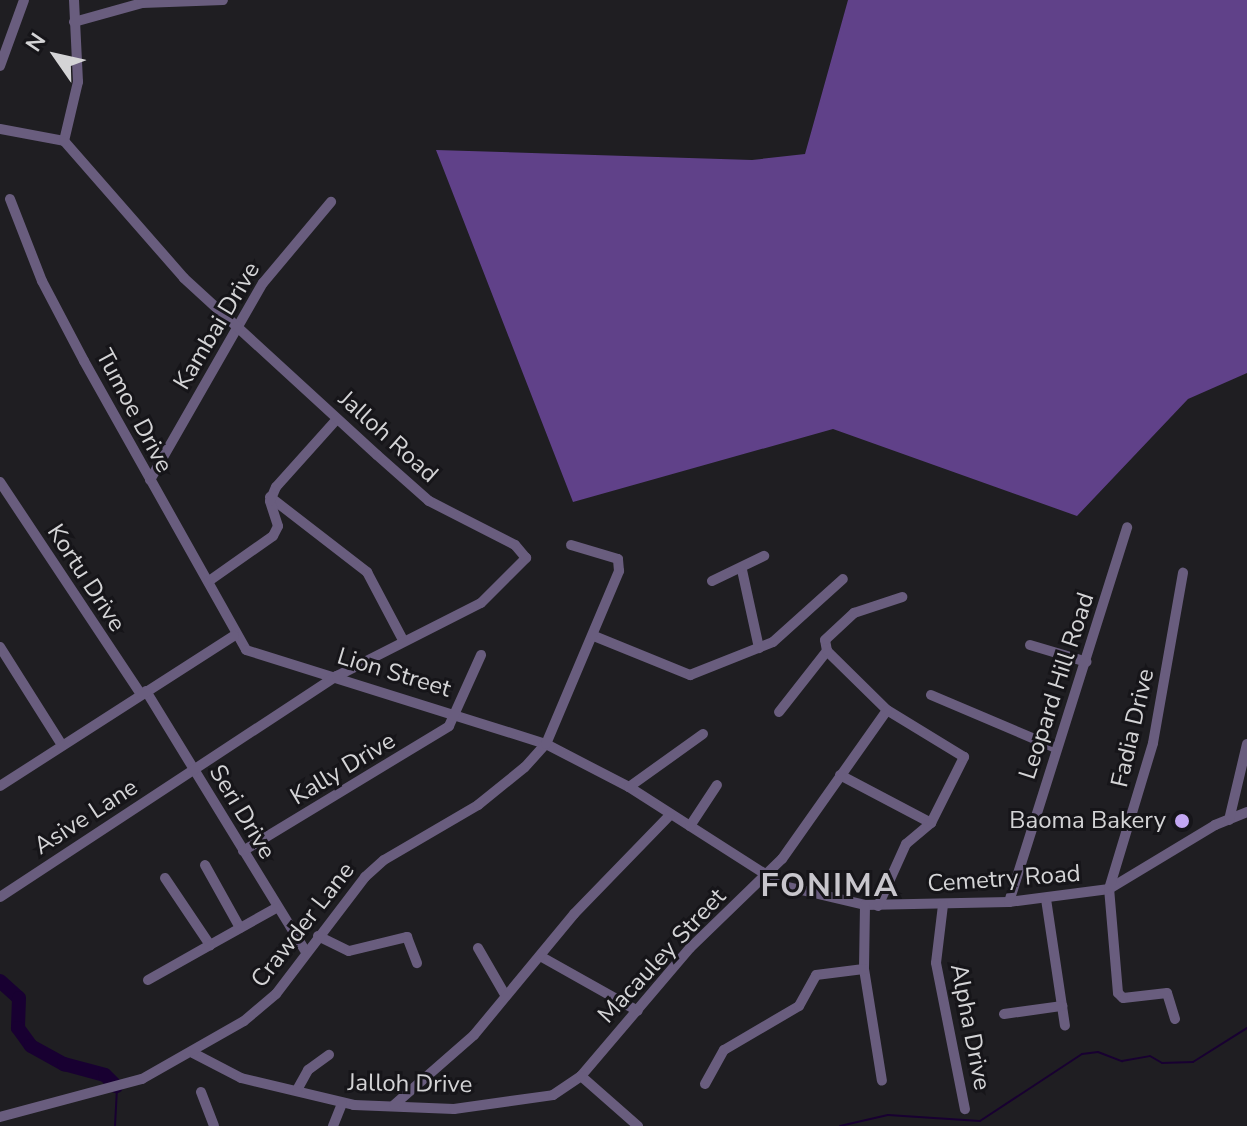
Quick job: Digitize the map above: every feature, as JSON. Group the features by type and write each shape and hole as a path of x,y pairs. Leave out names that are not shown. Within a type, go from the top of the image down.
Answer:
{"street":[{"path":"0,66 24,0"},
{"path":"0,129 64,141 78,82 74,0"},
{"path":"74,22 142,3 223,0"},
{"name":"Jalloh Road","path":"64,141 150,243 337,419 429,501 515,545 526,558 481,603 337,676 195,771"},
{"name":"Tumoe Drive","path":"10,199 42,281 150,480 209,581 234,636"},
{"name":"Kambai Drive","path":"150,480 263,283 331,202"},
{"path":"270,497 337,419"},
{"name":"Kortu Drive","path":"0,482 144,692"},
{"path":"209,581 273,536 278,526 270,497"},
{"path":"270,497 367,572 403,640"},
{"name":"Leopard Hill Road","path":"1009,902 1127,527"},
{"path":"546,744 594,636 621,564 571,545"},
{"path":"712,581 742,570 764,556"},
{"path":"742,570 759,648"},
{"name":"Fadia Drive","path":"1109,889 1153,743 1183,573"},
{"path":"594,636 690,675 773,642 843,579"},
{"path":"878,906 906,844 931,823 964,757 887,710 827,651 825,640 854,613 902,597"},
{"path":"0,786 234,636"},
{"name":"Lion Street","path":"234,636 254,654 337,676 546,744"},
{"path":"1030,645 1087,662"},
{"path":"0,647 62,745"},
{"path":"779,712 827,651"},
{"path":"457,713 481,655"},
{"name":"Seri Drive","path":"144,692 306,952"},
{"path":"931,695 1056,748"},
{"name":"Macauley Street","path":"581,1076 713,924 767,875 887,710"},
{"name":"Kally Drive","path":"243,851 434,738 457,713"},
{"path":"629,787 703,734"},
{"name":"Cemetry Road","path":"546,744 629,787 767,875 810,896 865,905 1009,902 1109,889 1247,812"},
{"name":"Crawder Lane","path":"0,1117 119,1087 193,1053 263,1008 348,893 384,860 478,805 546,744"},
{"path":"1229,820 1247,744"},
{"name":"Asive Lane","path":"0,897 195,771"},
{"path":"840,775 931,823"},
{"path":"690,826 717,785"},
{"path":"394,1105 474,1035 504,993 670,815"},
{"path":"205,865 240,928"},
{"path":"165,878 210,945"},
{"path":"1109,889 1118,993 1123,998 1167,993 1175,1019"},
{"path":"1046,899 1065,1026"},
{"path":"865,905 864,969 882,1081"},
{"name":"Alpha Drive","path":"943,905 936,963 965,1109"},
{"path":"148,980 276,908"},
{"path":"318,936 349,951 407,937 417,963"},
{"path":"478,948 504,993"},
{"path":"540,956 638,1011"},
{"path":"705,1084 724,1050 799,1006 816,975 864,969"},
{"path":"1004,1014 1062,1006"},
{"name":"Jalloh Drive","path":"193,1053 241,1078 342,1104 454,1109 532,1100 553,1095 581,1076"},
{"path":"297,1090 308,1070 329,1055"},
{"path":"581,1076 638,1126"},
{"path":"201,1092 214,1126"},
{"path":"333,1126 342,1104"},
{"path":"619,1126 628,1115"}],"shaded area":[{"path":"848,0 1247,0 1247,373 1188,399 1077,516 833,429 573,502 436,150 752,160 805,154"}],"waterway":[{"path":"0,981 19,998 18,1028 31,1046 64,1064 105,1075 116,1086"},
{"path":"840,1126 888,1115 980,1121 1082,1054 1098,1052 1122,1061 1150,1056 1162,1063 1193,1062 1247,1028"},
{"path":"115,1126 117,1092"}],"place":[{"name":"Baoma Bakery","path":"1182,821"}],"district":[{"name":"FONIMA","path":"830,886"}]}
